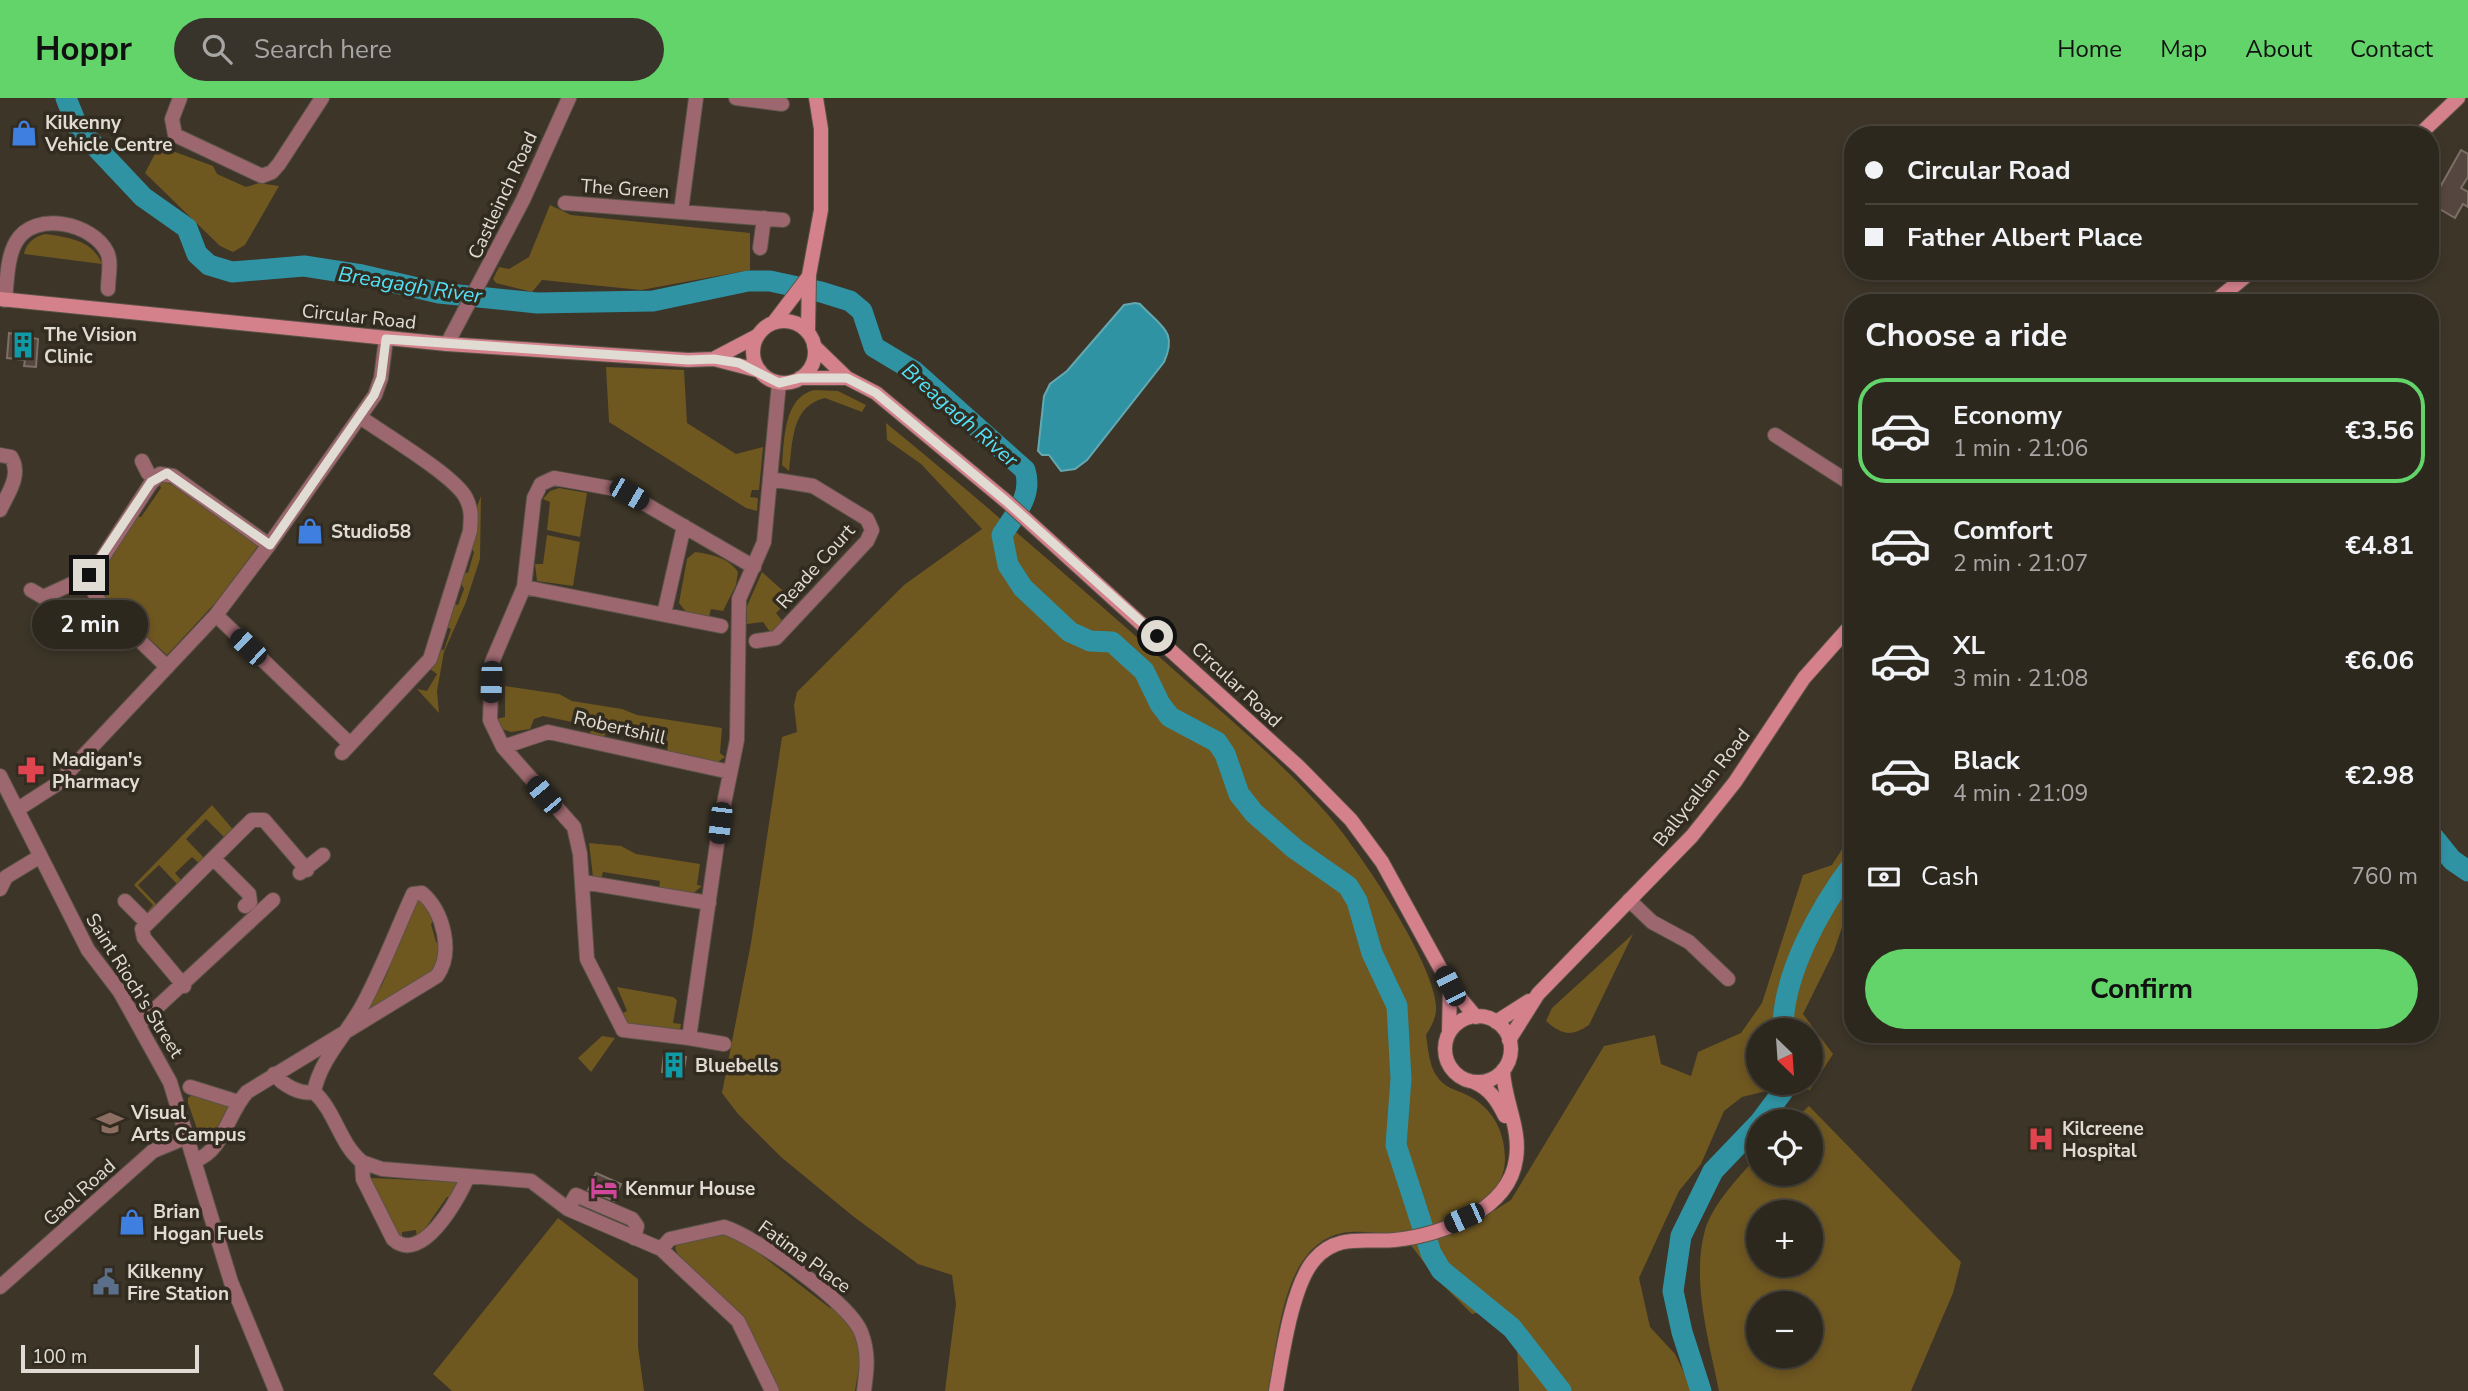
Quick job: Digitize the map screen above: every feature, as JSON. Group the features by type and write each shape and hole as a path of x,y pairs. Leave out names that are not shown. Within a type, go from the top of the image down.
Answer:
{"main road":[{"path":"808,279 787,308 757,336 753,358 760,371 779,383 800,378 811,368 808,279 821,211 821,129 816,98"},
{"path":"2428,126 2458,98"},
{"path":"2224,294 2241,280"},
{"name":"Circular Road","path":"2,300 386,339 688,360 714,359 760,371"},
{"path":"774,322 796,323 811,339"},
{"name":"Circular Road","path":"714,359 757,336"},
{"name":"Circular Road","path":"811,339 847,378 876,393 1028,520 1279,749 1351,820 1405,899 1450,986 1476,1017"},
{"name":"Circular Road","path":"800,378 847,378"},
{"name":"Ballycallan Road","path":"1509,1040 1538,995 1704,821 1735,782 1804,678 1844,634"},
{"name":"Circular Road","path":"1450,986 1449,1033 1445,1054 1448,1064 1463,1079 1485,1086 1517,1134"},
{"name":"Ballycallan Road","path":"1496,1022 1538,995"},
{"path":"1449,1033 1456,1024 1476,1017 1496,1022 1509,1040 1508,1061 1503,1070 1485,1082 1474,1082"},
{"path":"1276,1391 1298,1291 1313,1261 1321,1252 1346,1240 1409,1237 1446,1226 1482,1210 1498,1197 1516,1163 1517,1134 1504,1092 1503,1070"}],"street":[{"path":"180,98 172,119 175,135 262,176 272,172 279,164 323,98"},
{"name":"Castleinch Road","path":"447,344 483,280 569,98"},
{"name":"The Green","path":"681,211 696,98"},
{"path":"736,98 782,104"},
{"name":"The Green","path":"565,203 783,220"},
{"path":"760,248 764,218"},
{"path":"2,300 16,241 31,227 50,221 91,235 105,248 109,262 108,289"},
{"path":"18,809 57,784 216,615 270,545 360,417 381,378 386,339"},
{"path":"689,1038 737,740 738,599 764,542 779,383"},
{"path":"216,615 346,749 430,659 470,531 472,512 465,495 451,481 360,417"},
{"path":"1775,435 1844,479"},
{"path":"0,455 19,462 0,510"},
{"path":"142,461 148,473 155,478"},
{"path":"31,590 43,597 70,584 88,580 155,478 167,473 270,545"},
{"path":"724,1044 619,1027 587,959 583,882 579,844 574,827 503,747 490,720 492,662 524,587 534,498 541,484 554,478 621,490 754,567"},
{"name":"Reade Court","path":"756,641 776,638 867,541 872,530 867,519 813,486 770,479"},
{"path":"664,614 684,526"},
{"path":"88,580 98,600 167,667"},
{"path":"524,587 721,626"},
{"name":"Robertshill","path":"503,747 548,732 730,772"},
{"name":"Saint Rioch's Street","path":"0,776 88,950 139,1024 169,1079 189,1136 231,1282 276,1391"},
{"path":"184,986 144,939 142,929 253,820 264,820 303,872 323,855"},
{"path":"0,889 13,872 39,857"},
{"path":"214,859 249,894 251,898 245,906"},
{"path":"583,882 709,903"},
{"path":"196,1160 214,1150 238,1102 274,1074 340,1038 437,976 443,968 446,946 438,917 422,893 413,894 363,1005 340,1038 317,1078 314,1092"},
{"path":"139,1024 184,986 273,900"},
{"path":"1629,900 1652,922 1689,942 1728,979"},
{"path":"125,901 147,923"},
{"path":"274,1074 281,1083 306,1094 314,1092"},
{"path":"190,1087 238,1102"},
{"path":"314,1092 325,1102 350,1152 362,1163 382,1169 531,1181 568,1209 661,1249 738,1321 772,1391"},
{"name":"Gaol Road","path":"0,1287 153,1151 189,1136"},
{"path":"362,1163 363,1179 393,1239 400,1245 412,1247 425,1242 463,1188 468,1176"},
{"path":"568,1209 576,1195 612,1210 636,1223 634,1238"},
{"name":"Fatima Place","path":"661,1249 670,1239 724,1227 767,1251 852,1314 869,1356 864,1391"}],"shaded area":[{"path":"159,146 213,166 217,174 246,187 259,183 279,186 245,245 233,252 220,246 145,173"},
{"path":"550,205 571,215 750,233 750,270 641,290 542,280 532,292 496,283 493,279 499,267 509,269 529,257"},
{"path":"45,234 70,238 86,245 102,264 24,254 31,241"},
{"path":"606,367 684,370 687,423 736,454 763,447 759,490 752,490 750,497 758,498 757,511 746,508 609,422"},
{"path":"814,390 838,391 866,405 862,412 825,398 814,402 800,417 796,426 789,471 782,465 791,410 804,394"},
{"path":"886,423 1022,537 1246,733 1330,817 1393,908 1432,985 1436,1005 1435,1017 1426,1035 1434,1071 1446,1085 1483,1106 1500,1130 1505,1159 1502,1175 1495,1189 1470,1211 1438,1226 1407,1233 1343,1233 1320,1243 1308,1254 1291,1283 1286,1300 1268,1391 945,1391 956,1304 952,1275 918,1264 854,1217 781,1157 738,1114 722,1093 751,943 782,737 797,732 794,705 797,692 904,585 982,529 921,464 887,440"},
{"path":"159,483 173,485 258,546 217,601 167,655 102,595 97,573 134,517 141,517 161,488"},
{"path":"559,488 587,493 580,537 547,530 550,502 543,499 550,491"},
{"path":"481,496 480,559 466,602 444,652 437,691 439,713 417,689 427,691 437,674 430,669 441,649 444,650 451,629 447,627 464,589 461,583 464,572 468,573 474,552 471,548 476,509"},
{"path":"547,535 580,542 573,586 537,581 535,564 543,564"},
{"path":"695,552 725,560 738,572 736,585 723,611 711,609 709,617 687,613 679,603 687,559"},
{"path":"762,572 791,598 776,613 784,623 775,632 770,632 763,622 747,624 747,606"},
{"path":"505,686 559,694 572,701 622,709 637,715 722,728 720,753 725,757 715,764 667,754 668,744 606,730 604,738 590,735 591,726 543,716 534,719 530,729 511,732 502,729 496,719 505,717"},
{"path":"212,805 236,833 228,841 206,819 186,839 205,859 200,864 192,857 175,873 182,881 178,885 159,865 138,885 158,906 147,912 153,905 134,885"},
{"path":"589,843 621,846 636,854 700,864 697,885 702,886 691,895 659,890 660,881 603,872 601,879 593,877"},
{"path":"1844,846 1844,922 1834,951 1803,1014 1806,1018 1752,1018 1762,1003 1803,875 1832,865"},
{"path":"418,899 424,902 435,918 431,924 436,942 442,946 434,971 365,1016 376,989 381,987 389,969 388,961"},
{"path":"1633,934 1589,1025 1567,1033 1546,1021 1552,1008"},
{"path":"617,987 673,997 677,1000 673,1023 681,1024 680,1030 674,1029 673,1032 625,1023 619,1015 627,1011"},
{"path":"1746,1026 1746,1096 1724,1111 1701,1164 1679,1191 1639,1278 1650,1327 1675,1354 1693,1391 1519,1391 1516,1324 1488,1310 1472,1314 1434,1276 1410,1244 1471,1225 1511,1200 1604,1046 1655,1035 1661,1064 1691,1076 1698,1052 1741,1033"},
{"path":"602,1036 615,1038 591,1072 578,1058"},
{"path":"1824,1042 1833,1054 1824,1068"},
{"path":"194,1093 226,1103 229,1107 207,1144 201,1140 188,1103 188,1098"},
{"path":"1823,1120 1961,1262 1953,1293 1911,1391 1719,1391 1703,1310 1701,1249 1709,1220 1746,1169 1746,1186 1823,1186"},
{"path":"372,1178 456,1182 459,1188 453,1197 447,1197 417,1240 416,1230 402,1232 402,1241 393,1234 395,1227 377,1190 369,1184"},
{"path":"558,1218 638,1279 638,1347 644,1391 452,1391 433,1374"},
{"path":"720,1232 739,1238 830,1308 836,1306 851,1324 863,1365 859,1368 855,1391 780,1391 744,1317 679,1257 675,1248 679,1239"}],"water":[{"path":"1140,304 1161,324 1168,336 1168,352 1164,362 1087,460 1075,469 1061,471 1049,455 1042,455 1038,451 1044,396 1050,384 1067,371 1124,305"}],"building":[{"path":"2461,150 2468,154 2468,177 2461,188 2468,192 2468,207 2463,204 2455,218 2439,209 2439,189"},
{"name":"The Vision Clinic","path":"9,333 38,339 36,367 24,366 25,360 7,358"},
{"name":"Bluebells","path":"664,1054 686,1057 683,1075 662,1072"},
{"name":"Kenmur House","path":"596,1173 621,1184 614,1201 588,1190"}],"waterway":[{"name":"Breagagh River","path":"66,98 78,128 143,197 187,228 197,254 209,265 232,272 304,266 362,275 439,293 537,303 653,301 748,281 770,281 850,301 862,311 874,347 914,371 1025,470 1025,496 1002,535 1008,565 1023,588 1070,632 1090,641 1112,642 1144,671 1160,704 1170,717 1217,742 1225,754 1239,794 1254,813 1295,849 1348,886 1357,901 1372,953 1397,1006 1401,1079 1396,1145 1431,1253 1441,1270 1512,1328 1561,1391"},
{"name":"Breagagh River","path":"2439,844 2452,860 2468,871"},
{"name":"Breagagh River","path":"1784,1018 1789,987 1805,943 1844,877"},
{"name":"Breagagh River","path":"1770,1109 1779,1096"},
{"name":"Breagagh River","path":"1701,1391 1682,1332 1673,1291 1681,1236 1713,1171 1746,1137"}],"place":[{"name":"Kilkenny Vehicle Centre","path":"24,133"},
{"name":"The Vision Clinic","path":"23,345"},
{"name":"Studio58","path":"310,531"},
{"name":"Madigan's Pharmacy","path":"31,770"},
{"name":"Bluebells","path":"674,1065"},
{"name":"Visual Arts Campus","path":"110,1123"},
{"name":"Kilcreene Hospital","path":"2041,1139"},
{"name":"Kenmur House","path":"604,1188"},
{"name":"Brian Hogan Fuels","path":"132,1222"},
{"name":"Kilkenny Fire Station","path":"106,1282"}],"route":[{"path":"89,575 151,482 160,474 173,476 270,545 374,395 381,378 386,339 688,360 714,359 739,363 760,371 765,377 779,383 793,382 800,378 847,378 876,393 964,465 1157,636"}]}
